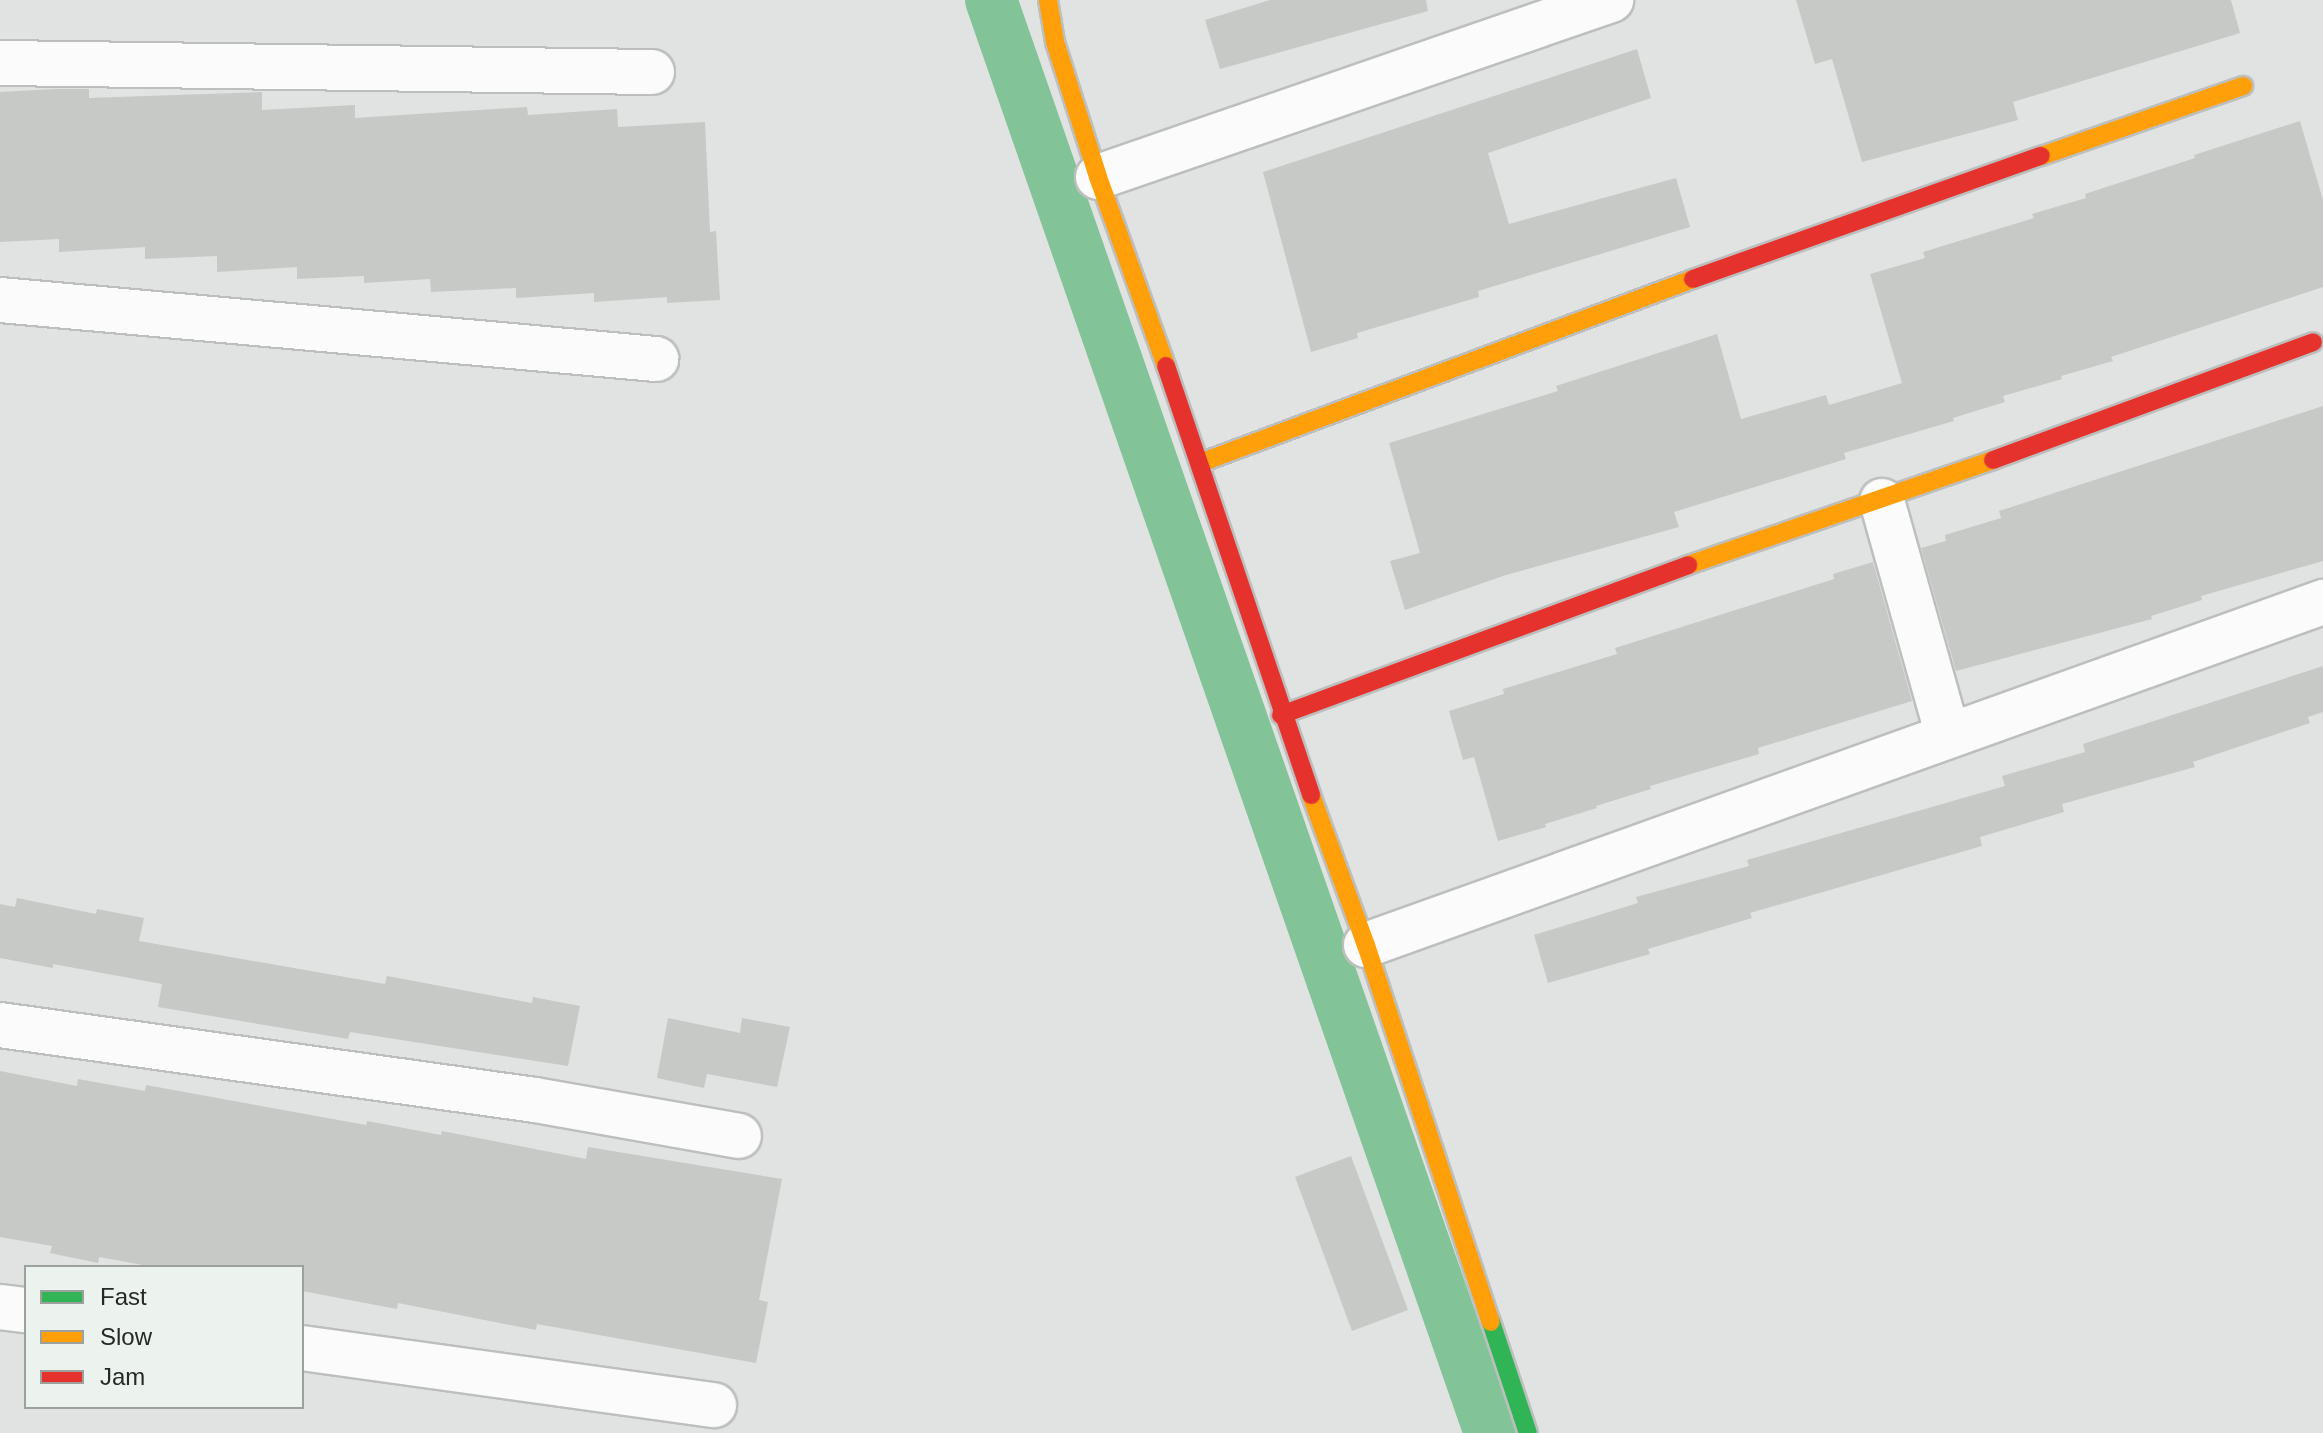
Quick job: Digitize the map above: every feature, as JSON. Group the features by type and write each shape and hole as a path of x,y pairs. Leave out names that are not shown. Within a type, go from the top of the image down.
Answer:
{"street":[{"path":"1048,0 1055,42 1098,177 1200,463 1281,715 1366,945 1528,1433"},
{"path":"1098,177 1611,0"},
{"path":"0,63 652,72"},
{"path":"1200,463 1780,247 2243,86"},
{"path":"0,300 656,359"},
{"path":"1281,715 1758,539 1882,501 2313,342"},
{"path":"1882,501 1948,736"},
{"path":"1366,945 2323,602"},
{"path":"0,1025 535,1100 739,1136"},
{"path":"0,1307 24,1310"},
{"path":"304,1348 714,1405"}],"building":[{"path":"1270,0 1426,0 1428,11 1220,69 1205,20"},
{"path":"1796,0 2231,0 2240,33 2013,102 2018,120 1862,162 1832,59 1815,64"},
{"path":"1637,49 1651,98 1488,153 1509,224 1676,178 1690,227 1478,291 1479,297 1357,333 1358,338 1311,352 1263,172"},
{"path":"89,89 89,98 262,92 262,110 355,105 355,118 527,107 528,115 617,109 618,127 705,122 710,232 716,231 720,300 667,303 667,297 594,302 594,293 516,298 516,288 431,292 430,279 364,283 364,276 297,279 297,267 217,272 217,256 145,259 145,247 59,252 59,239 0,242 0,92"},
{"path":"2300,121 2323,200 2323,287 2111,357 2113,361 2061,376 2062,379 2003,396 2005,402 1953,418 1954,421 1844,453 1846,459 1674,512 1679,527 1506,575 1405,610 1390,561 1420,553 1389,443 1558,391 1556,386 1717,334 1741,419 1826,395 1829,405 1902,383 1870,274 1925,258 1923,252 2034,218 2032,214 2086,198 2085,194 2195,158 2194,155"},
{"path":"2323,406 2323,561 2201,596 2202,600 2151,616 2152,619 1956,671 1921,548 1946,541 1945,535 2001,518 1999,511"},
{"path":"1873,562 1912,701 1758,748 1759,754 1650,786 1651,789 1545,824 1546,827 1498,841 1474,757 1463,760 1449,711 1504,694 1503,689 1617,654 1615,648 1834,579 1833,574"},
{"path":"2323,666 2323,712 2308,717 2310,723 2193,762 2195,767 2062,804 2064,812 1980,837 1982,846 1750,913 1752,918 1648,949 1650,954 1548,983 1534,935 1638,903 1636,897 1749,866 1747,860 2005,786 2002,776 2085,752 2083,744"},
{"path":"17,898 96,914 97,909 144,918 139,941 385,984 387,976 532,1003 533,997 580,1006 568,1066 350,1032 348,1039 158,1007 162,984 53,964 53,968 0,958 0,904 15,907"},
{"path":"668,1018 740,1033 742,1018 790,1027 777,1087 707,1074 704,1088 657,1078"},
{"path":"0,1071 77,1086 78,1079 145,1091 146,1085 366,1125 367,1121 441,1135 442,1131 586,1159 588,1147 782,1179 759,1300 768,1302 756,1363 537,1324 536,1330 398,1303 397,1309 304,1291 304,1265 143,1265 99,1257 98,1263 50,1253 52,1246 0,1237"},
{"path":"1351,1156 1408,1310 1352,1331 1295,1177"}],"waterway":[{"path":"991,0 1490,1433"}],"traffic: fast":[{"path":"1491,1322 1528,1433"}],"traffic: slow":[{"path":"1048,0 1055,42 1098,177 1166,366"},
{"path":"2041,156 2243,86"},
{"path":"1200,463 1693,279"},
{"path":"1688,565 1993,460"},
{"path":"1311,795 1366,945 1491,1322"}],"traffic: jam":[{"path":"1693,279 2041,156"},
{"path":"1993,460 2313,342"},
{"path":"1166,366 1311,795"},
{"path":"1281,715 1688,565"}]}
